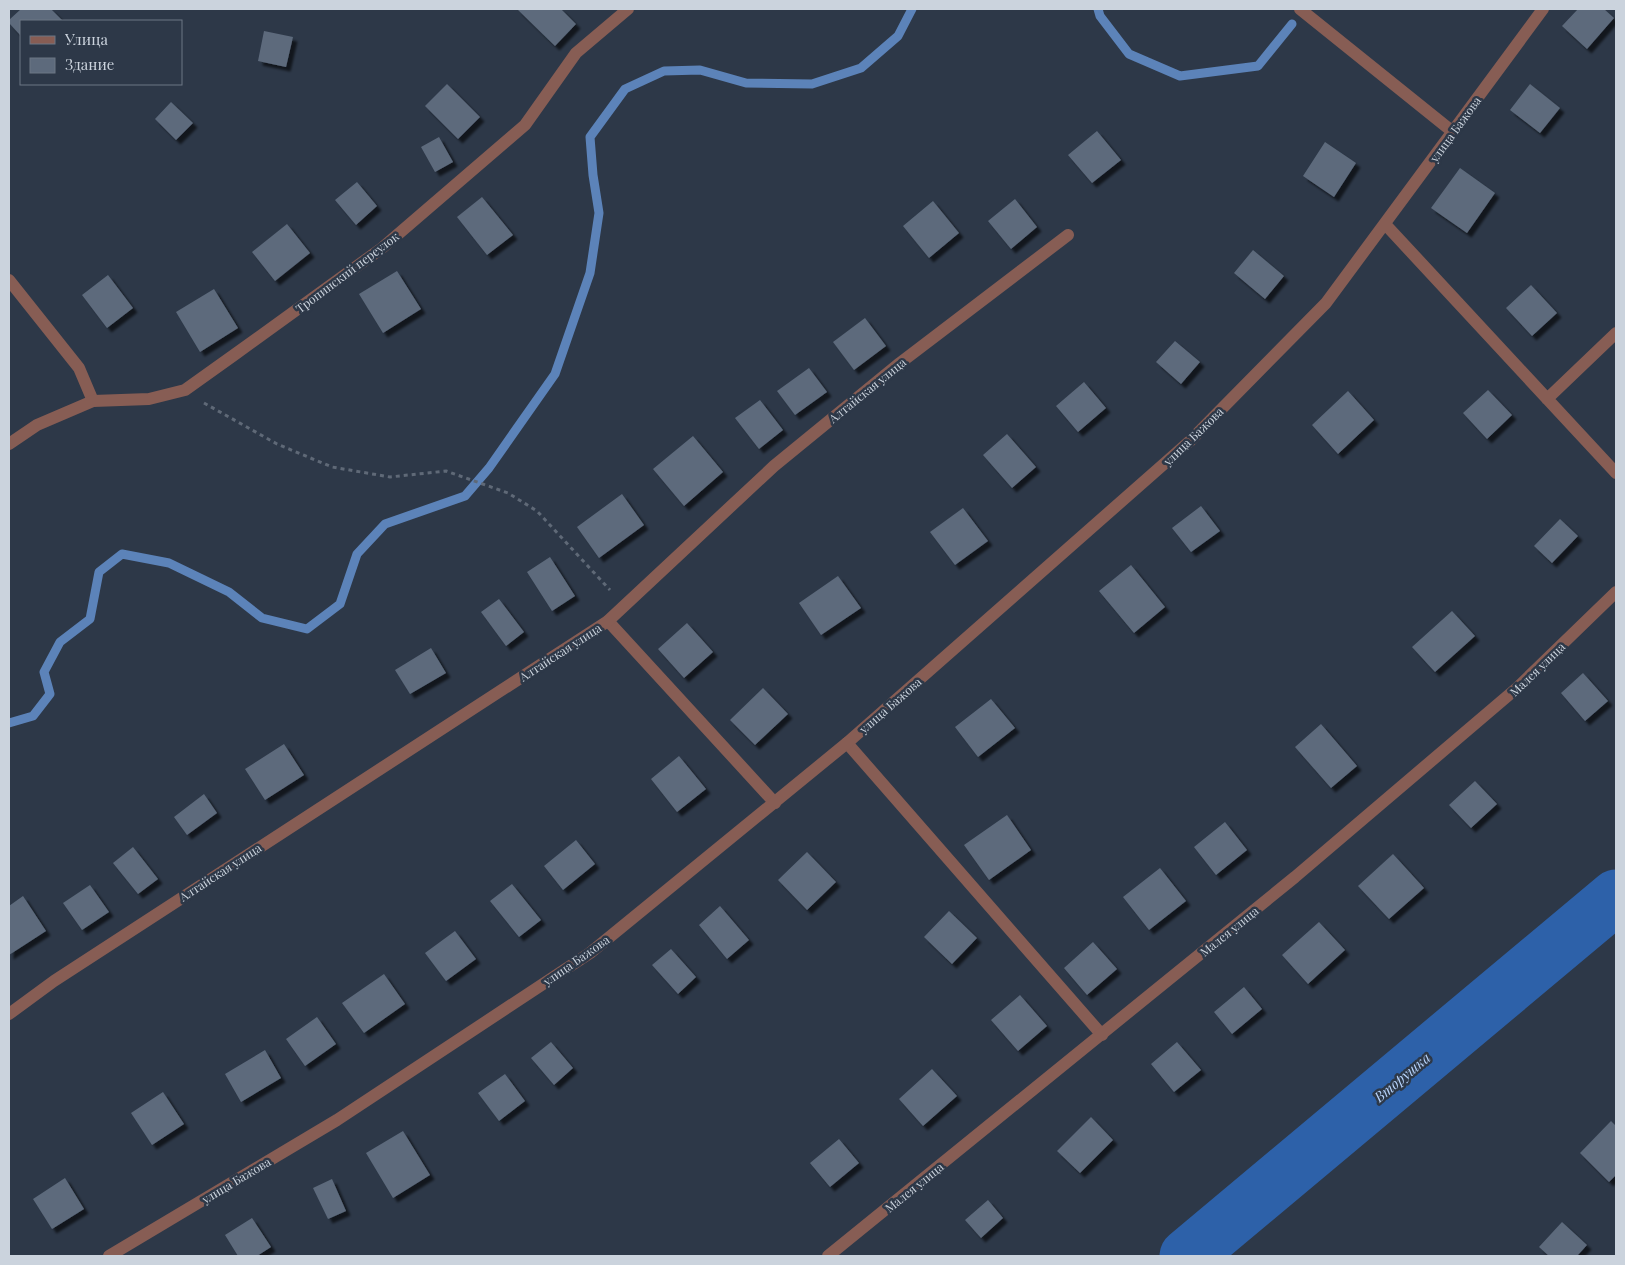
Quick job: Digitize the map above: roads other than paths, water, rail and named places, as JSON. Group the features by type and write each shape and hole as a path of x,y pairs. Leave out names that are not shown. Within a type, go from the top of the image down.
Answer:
{"street":[{"name":"Тропинский переулок","path":"9,444 37,425 93,401 149,399 185,390 390,241 525,125 576,53 628,9"},
{"path":"1300,9 1453,132"},
{"name":"улица Бажова","path":"109,1256 336,1120 590,953 847,744 1190,441 1326,303 1543,9"},
{"path":"1385,224 1616,473"},
{"name":"Алтайская улица","path":"9,1014 54,981 145,921 608,621 774,466 900,363 1068,234"},
{"path":"9,280 79,368 93,401"},
{"path":"1547,399 1616,333"},
{"name":"Малея улица","path":"828,1256 1295,877 1510,695 1616,592"},
{"path":"608,621 775,802"},
{"path":"847,744 1102,1035"}],"waterway":[{"path":"9,723 33,716 50,694 44,672 60,642 90,619 99,572 122,554 169,563 229,592 262,618 307,629 340,604 357,554 385,524 465,496 489,468 555,374 590,273 599,213 590,137 625,89 664,71 700,70 746,83 812,84 861,68 898,36 912,9"},
{"path":"1098,9 1100,16 1129,54 1180,76 1258,66 1292,24"},
{"name":"Вторушка","path":"1187,1256 1616,897"}]}
